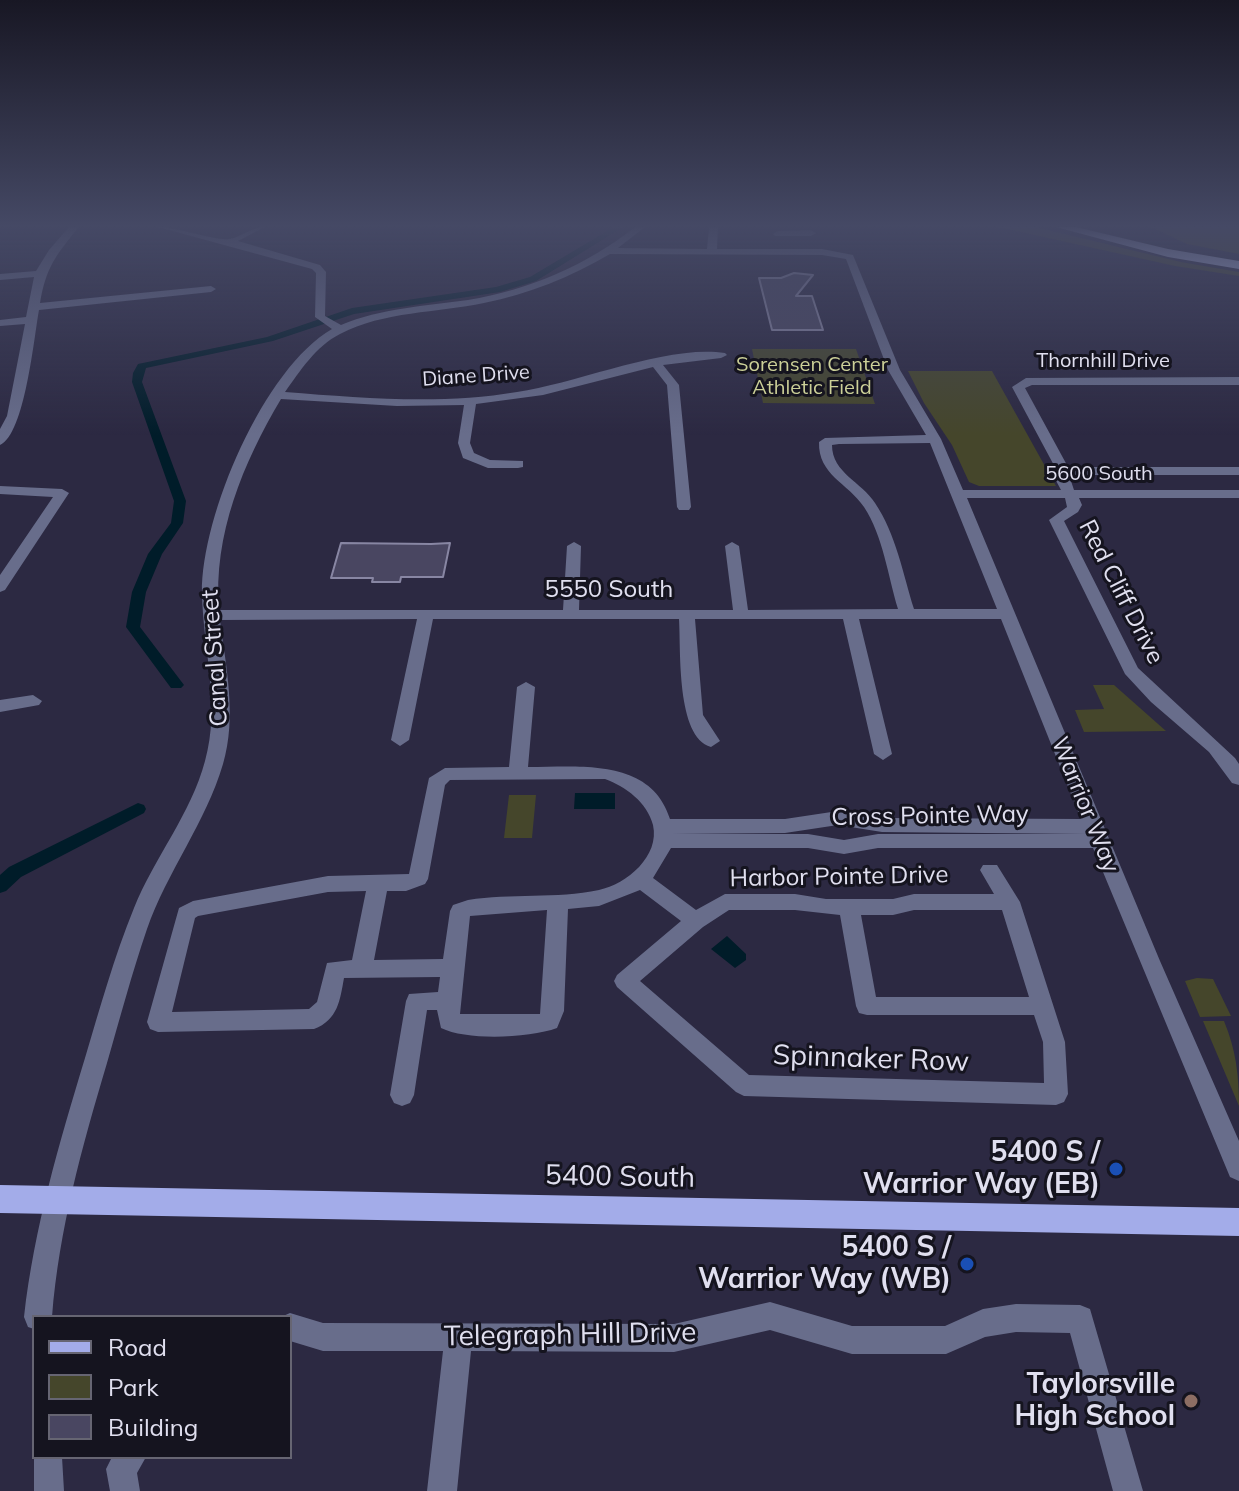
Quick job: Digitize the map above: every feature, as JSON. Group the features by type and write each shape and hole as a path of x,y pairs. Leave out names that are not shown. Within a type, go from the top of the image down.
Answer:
{"main road":[{"name":"5400 South","path":"0,1199 1239,1222"}],"street":[{"path":"0,441 13,416 35,297"},
{"path":"0,323 32,314 157,297"},
{"path":"325,297 329,323"},
{"name":"Canal Street","path":"38,1315 55,1198 143,909 213,768 222,714 210,574 215,541 245,456 277,395 329,323 491,297"},
{"name":"Warrior Way","path":"866,297 903,389 935,439 1239,1169"},
{"name":"Diane Drive","path":"277,395 367,401 471,400 538,392 654,361 721,355"},
{"path":"654,361 670,377 674,390 684,507"},
{"name":"Thornhill Drive","path":"1070,494 1061,477 1064,471 1018,389 1020,383 1239,381"},
{"path":"471,400 464,443 468,455 488,464 518,464"},
{"path":"907,614 875,512 833,469 826,458 824,445 825,442 839,440 935,439"},
{"path":"1064,471 1239,471"},
{"path":"0,490 62,493 0,587"},
{"name":"5600 South","path":"958,494 1239,494"},
{"name":"Red Cliff Drive","path":"1070,494 1074,508 1056,520 1131,670 1143,686 1221,752 1239,778"},
{"path":"571,614 574,546"},
{"path":"732,546 741,614"},
{"path":"687,614 694,715 711,741"},
{"path":"850,614 883,754"},
{"name":"5550 South","path":"212,615 1006,614"},
{"path":"400,740 426,615"},
{"path":"518,773 526,687"},
{"path":"0,706 33,701"},
{"path":"452,968 335,969 327,1007 314,1019 158,1022 184,921 193,909 328,884 406,883 418,879 436,783 441,776 587,773 618,776 650,800 664,833 655,864 640,879 613,894 558,902 464,907 459,915 447,1018 455,1024 536,1026 549,1021 553,1011 558,902"},
{"name":"Cross Pointe Way","path":"664,833 785,826 838,818 882,825 1097,833"},
{"name":"Cross Pointe Way","path":"664,833 808,841 844,847 878,841 1097,833"},
{"path":"849,907 867,1006 1043,1006 1010,902 990,870"},
{"path":"640,879 696,921"},
{"path":"361,969 378,883"},
{"name":"Harbor Pointe Drive","path":"696,921 725,902 893,907 914,902 1010,902"},
{"name":"Spinnaker Row","path":"696,921 625,981 744,1085 1056,1094 1055,1052 1043,1006"},
{"path":"402,1095 417,1001 448,1001"},
{"name":"Telegraph Hill Drive","path":"292,1328 323,1337 674,1338 707,1333 770,1316 852,1340 946,1340 983,1323 1016,1318 1080,1319 1128,1491"},
{"path":"442,1491 458,1338"},
{"path":"47,1459 49,1491"},
{"path":"125,1491 121,1469 129,1459"}],"green space":[{"name":"Sorensen Center Athletic Field","path":"752,349 856,349 875,404 763,403"},
{"path":"908,371 992,371 1056,486 979,486 969,482 952,445 924,403"},
{"path":"1093,685 1114,685 1166,731 1084,732 1075,710 1104,709"},
{"path":"509,795 536,795 532,838 504,838"},
{"path":"1213,979 1231,1016 1200,1017 1185,981"},
{"path":"1203,1021 1224,1021 1236,1063 1239,1106"}],"water":[{"path":"575,793 615,793 615,809 574,809"},
{"path":"727,936 746,954 746,960 735,968 711,949"}],"building":[{"path":"764,297 812,297 823,330 772,330"},
{"path":"341,543 450,543 443,577 401,577 400,582 372,582 373,578 331,578"}],"waterway":[{"path":"176,685 133,627 139,592 155,554 177,523 180,501 137,382 142,366 269,339 352,311 452,297"},
{"path":"0,886 15,872 138,809"}],"place":[{"name":"5400 S / Warrior Way (EB)","path":"1116,1169"},
{"name":"5400 S / Warrior Way (WB)","path":"967,1264"},
{"name":"Taylorsville High School","path":"1191,1401"}]}
